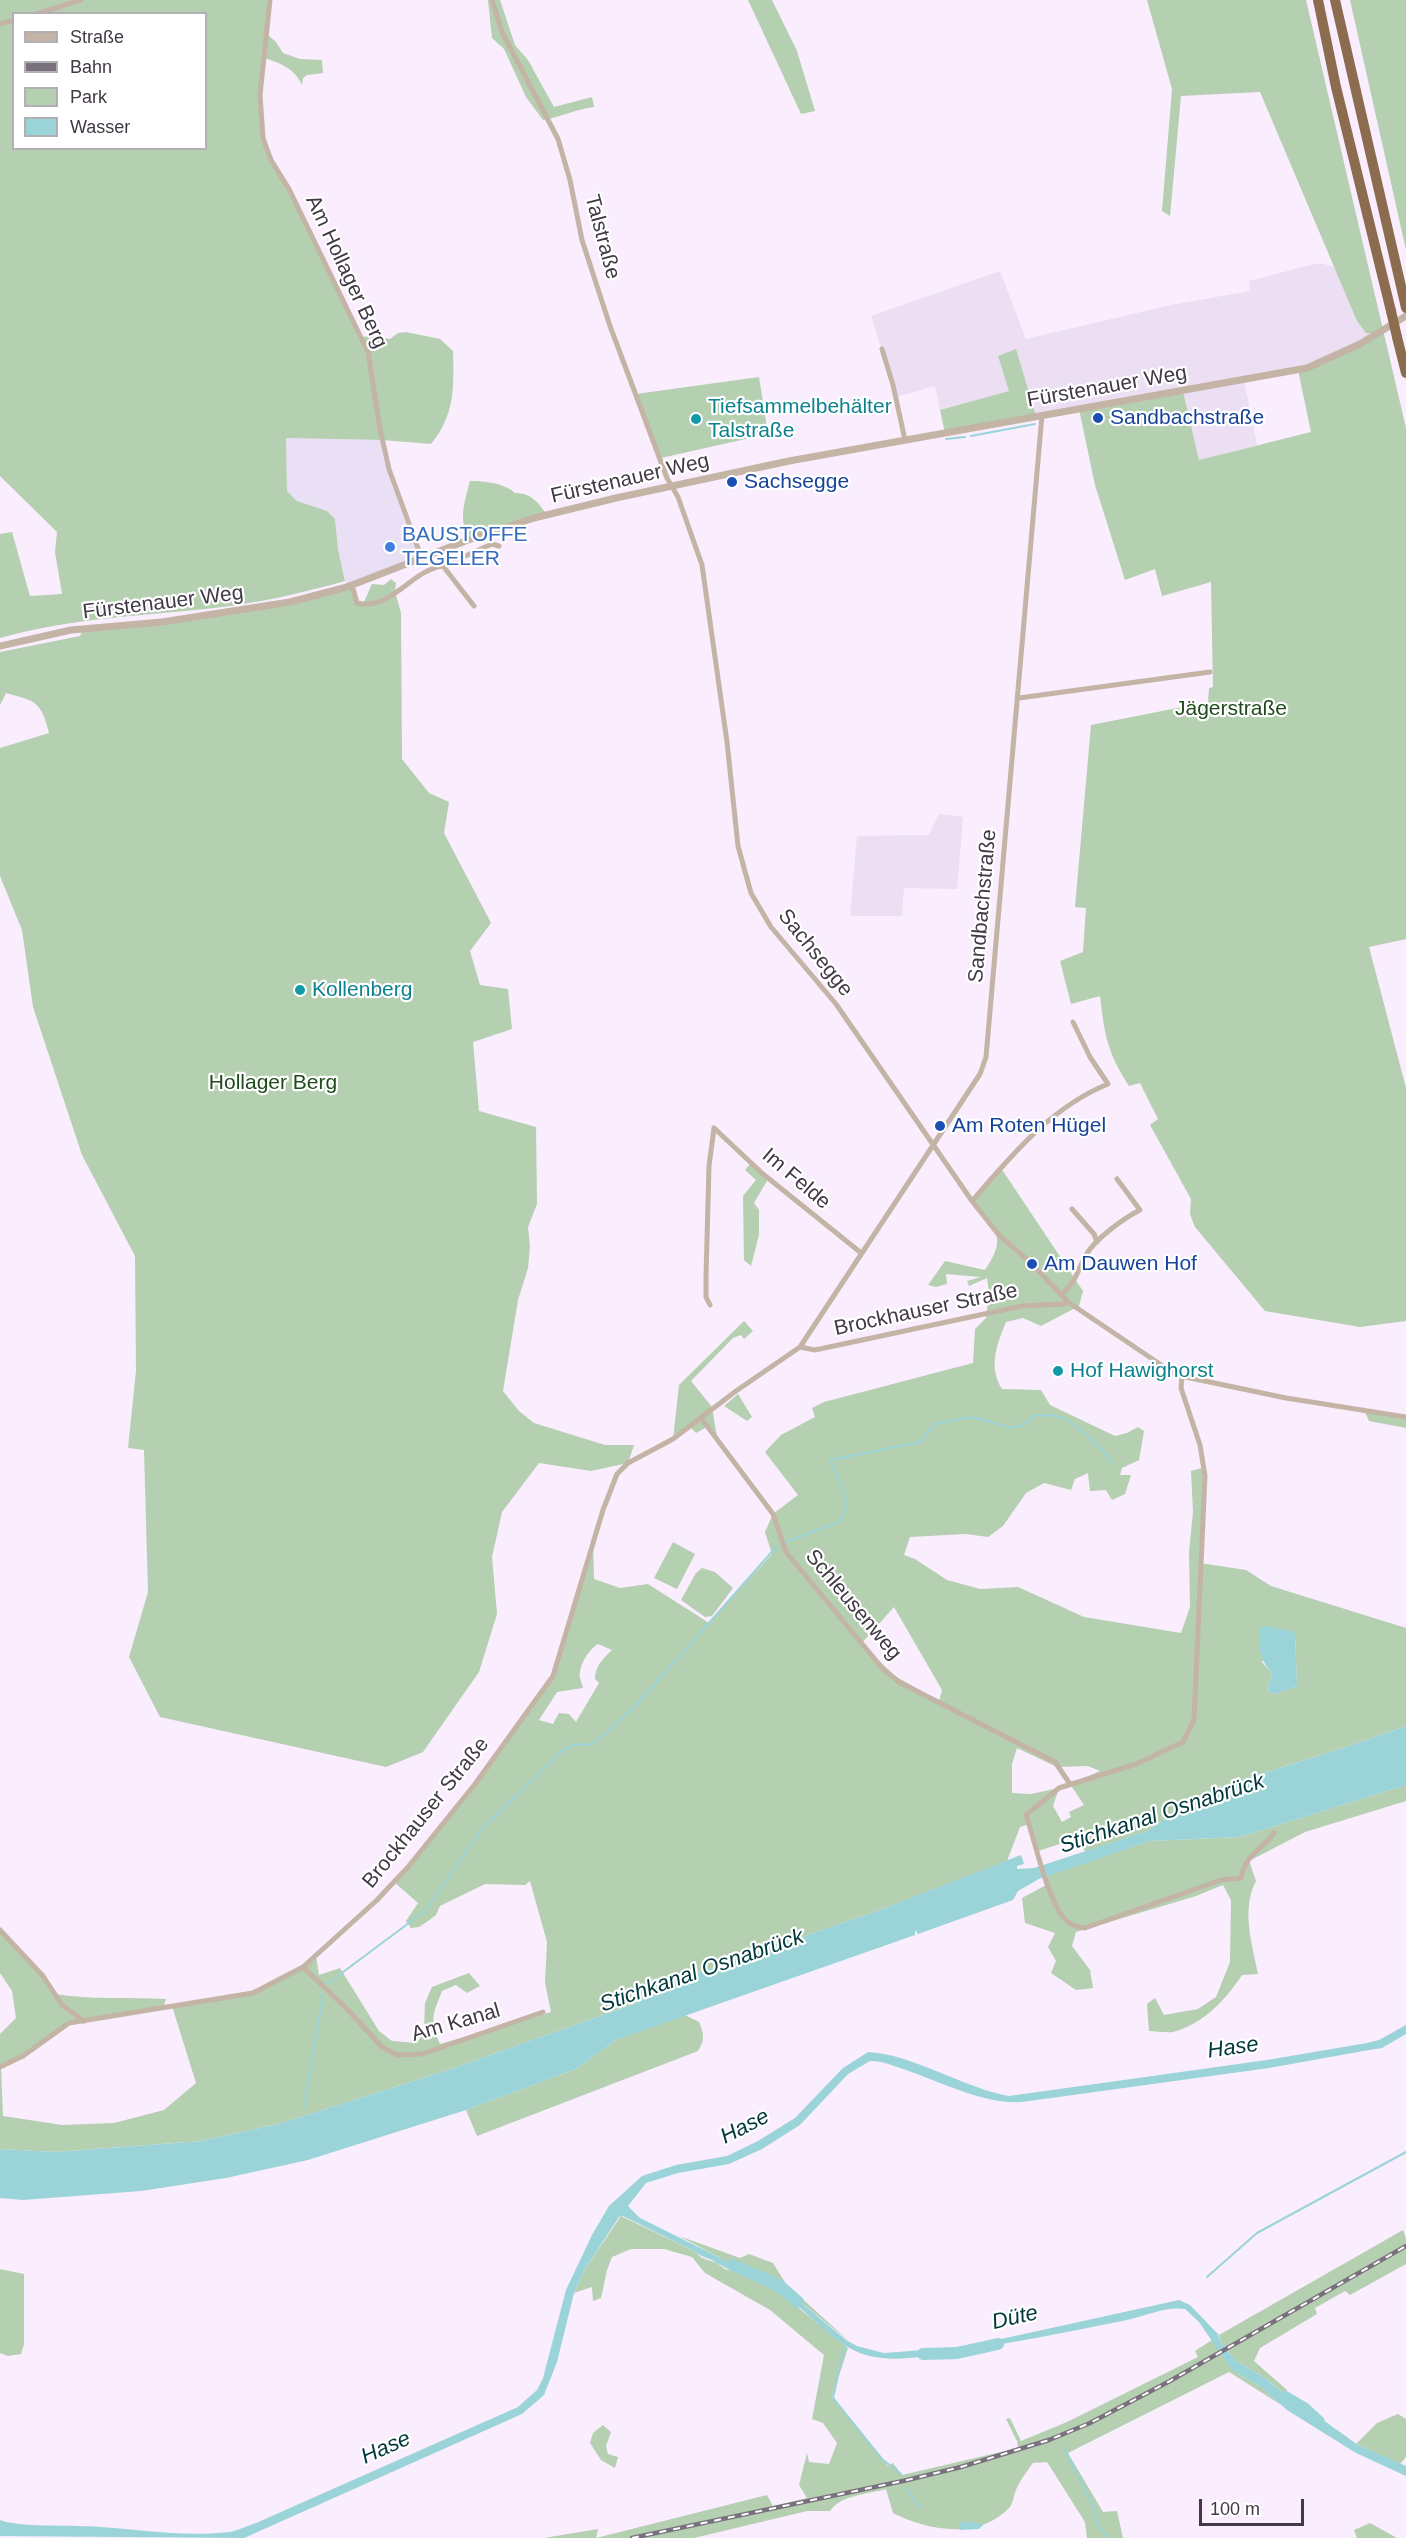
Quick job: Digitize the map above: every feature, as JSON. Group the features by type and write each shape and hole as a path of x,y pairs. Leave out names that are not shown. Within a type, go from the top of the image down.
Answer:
{"highway":[{"path":"1318,0 1336,87 1406,373"},
{"path":"1335,0 1406,306"}],"street":[{"path":"42,12 81,0"},
{"name":"Am Hollager Berg","path":"270,0 260,95 263,138 271,160 288,189 368,352 389,469 422,559"},
{"name":"Talstraße","path":"492,0 502,32 558,140 582,240 596,283 667,478 672,486"},
{"name":"Fürstenauer Weg","path":"0,646 71,630 162,622 290,602 352,585 468,540 534,518 672,486 789,461 1307,368 1360,344 1406,316"},
{"path":"882,349 893,385 905,440"},
{"name":"Sandbachstraße","path":"800,1347 860,1252 980,1074 986,1057 1042,415"},
{"name":"Sachsegge","path":"672,486 692,533 702,566 727,742 738,846 751,893 771,927 836,1004 972,1201 998,1234 1068,1302"},
{"path":"352,585 357,603 368,603 396,596 413,579 436,567 492,544 499,546"},
{"path":"443,566 474,606"},
{"path":"1019,698 1210,672"},
{"path":"972,1201 1028,1138 1090,1091 1107,1084 1090,1057 1073,1022"},
{"name":"Im Felde","path":"710,1305 706,1297 706,1276 709,1166 714,1128 763,1174 860,1252"},
{"path":"1061,1295 1077,1277 1086,1256 1097,1242 1140,1210 1117,1179"},
{"path":"1072,1209 1094,1234 1097,1242"},
{"path":"1068,1302 1136,1350 1182,1377 1286,1398 1406,1417"},
{"name":"Brockhauser Straße","path":"800,1347 815,1350 1022,1306 1068,1302"},
{"path":"701,1418 800,1347"},
{"path":"1182,1377 1181,1388 1202,1452 1204,1476 1194,1720 1183,1742 1136,1764 1059,1788 1026,1815 1048,1884 1063,1917 1075,1927 1084,1929 1221,1880 1241,1878 1244,1865 1250,1855 1267,1842 1274,1833"},
{"name":"Brockhauser Straße","path":"0,2067 23,2056 69,2023 253,1993 303,1967 377,1900 408,1867 475,1784 553,1676 612,1483 617,1474 628,1463 660,1447 701,1418"},
{"name":"Schleusenweg","path":"701,1418 773,1514 786,1552 883,1669 899,1682 1055,1762 1070,1784"},
{"path":"1059,1788 1063,1776"},
{"path":"0,1930 43,1976 62,2006 84,2021"},
{"name":"Am Kanal","path":"303,1967 382,2047 397,2055 422,2054 543,2012"}],"shaded area":[{"path":"1314,264 1333,267 1338,272 1357,321 1376,334 1307,368 1244,380 1257,445 1199,460 1183,391 1036,416 1010,391 940,410 935,386 896,397 871,316 1000,271 1026,339 1171,305 1250,291 1249,281"},
{"path":"286,438 382,440 389,469 422,559 347,587 338,549 335,519 327,511 297,501 287,491"},
{"path":"939,814 963,817 957,889 904,888 902,916 850,916 857,836 929,835"}],"green space":[{"path":"0,0 270,0 267,34 283,53 300,59 322,60 323,73 307,75 303,78 302,85 287,67 264,58 261,123 271,160 289,189 360,337 375,336 390,339 398,333 406,332 440,339 453,351 453,389 445,422 431,444 382,440 286,438 287,491 297,501 327,511 335,519 338,549 345,581 247,603 80,622 0,638 0,534 12,532 30,596 62,594 55,552 57,532 0,476"},
{"path":"488,0 500,0 515,45 528,60 554,107 592,97 594,107 543,120 526,97 504,49 492,38"},
{"path":"748,0 772,0 797,51 815,111 801,114"},
{"name":"Jägerstraße","path":"1147,0 1306,0 1406,428 1406,939 1369,947 1406,1088 1406,1321 1360,1327 1265,1311 1195,1227 1190,1214 1191,1199 1150,1125 1158,1119 1140,1083 1129,1086 1111,1053 1100,996 1071,1004 1060,961 1083,952 1086,908 1075,907 1091,725 1208,702 1209,688 1213,687 1211,582 1162,596 1155,569 1125,580 1095,485 1079,409 1183,391 1199,460 1311,432 1298,370 1375,334 1366,333 1357,321 1260,92 1181,96 1170,216 1162,211 1172,89"},
{"path":"1350,0 1406,0 1406,250"},
{"path":"1016,349 1036,416 945,433 940,410 1009,391 998,356"},
{"path":"759,377 768,434 661,458 636,394"},
{"path":"470,481 494,483 530,497 547,515 468,540 463,517"},
{"name":"Hollager Berg","path":"391,579 396,583 395,591 401,613 402,759 429,793 449,802 444,833 491,923 470,951 480,985 508,989 512,1029 473,1042 479,1111 536,1127 537,1204 528,1227 530,1247 528,1268 518,1300 503,1391 519,1411 534,1423 605,1445 634,1445 628,1463 591,1471 539,1463 502,1512 492,1557 497,1614 479,1672 423,1752 386,1767 160,1717 129,1657 148,1592 144,1450 128,1448 136,1371 135,1256 82,1155 33,1007 22,930 0,876 0,748 49,733 40,708 31,701 6,693 0,705 0,652 80,636 83,629 262,607 352,585 357,603 363,604 372,584 384,585"},
{"path":"751,1163 768,1179 754,1203 759,1210 759,1235 751,1266 744,1260 743,1196 756,1180 745,1170"},
{"path":"1001,1168 1083,1291 1079,1306 1041,1326 1023,1318 1006,1322 995,1356 995,1372 1002,1389 1041,1390 1050,1405 1115,1436 1138,1427 1144,1431 1139,1460 1122,1468 1120,1475 1131,1475 1125,1494 1112,1500 1106,1490 1090,1491 1088,1473 1075,1479 1071,1490 1044,1483 1026,1493 1003,1526 988,1537 966,1534 910,1537 904,1555 915,1559 947,1580 980,1589 1018,1587 1084,1617 1181,1633 1190,1607 1189,1552 1193,1512 1191,1471 1202,1468 1204,1495 1200,1563 1246,1570 1271,1586 1406,1628 1406,1726 1210,1790 1147,1831 1085,1852 1079,1833 1066,1838 1066,1842 1038,1851 1029,1824 1020,1827 1007,1861 877,1911 683,1978 634,2004 448,2070 282,2123 201,2141 56,2152 0,2149 0,2034 16,2018 12,1991 0,1973 0,1930 43,1976 54,1994 96,1998 166,1999 163,2008 69,2023 23,2056 1,2067 3,2116 62,2125 114,2123 164,2110 196,2083 172,2006 253,1993 303,1967 316,1956 319,1975 340,1968 379,2031 392,2041 417,2043 424,2031 425,2003 432,1987 469,1973 480,1986 467,1993 456,1985 442,1991 434,2017 440,2044 551,2012 545,1983 547,1942 530,1881 525,1885 485,1884 440,1906 436,1915 419,1927 411,1928 406,1921 418,1903 394,1882 475,1784 553,1676 593,1543 594,1579 620,1588 648,1584 709,1623 772,1554 765,1532 773,1514 798,1495 765,1452 781,1435 815,1417 812,1408 824,1402 973,1363 975,1329 986,1318 989,1292 987,1278 969,1286 967,1281 981,1277 946,1274 947,1284 936,1287 928,1285 945,1261 985,1270 992,1258 996,1249 996,1233 972,1201","holes":["894,1607 942,1690 939,1701 895,1676 861,1644","1295,1635 1297,1686 1275,1694 1267,1691 1272,1673 1262,1662","598,1644 612,1650 598,1666 595,1679 599,1683 576,1722 569,1714 559,1713 553,1724 539,1720 557,1692 583,1688 580,1678 581,1668 585,1658","1017,1748 1057,1767 1088,1766 1100,1771 1070,1784 1084,1805 1069,1812 1071,1817 1062,1822 1053,1806 1059,1788 1031,1794 1012,1793 1012,1764"]},
{"path":"744,1321 753,1331 744,1339 741,1335 733,1338 691,1381 712,1407 718,1443 707,1427 696,1433 690,1427 673,1439 679,1385"},
{"path":"738,1394 752,1417 747,1421 724,1406"},
{"path":"1364,1410 1406,1417 1406,1428 1369,1421"},
{"path":"673,1542 695,1554 677,1589 654,1578"},
{"path":"702,1568 715,1572 733,1588 712,1616 705,1617 681,1600 696,1573"},
{"path":"1406,1785 1406,1801 1305,1832 1249,1861 1256,1881 1248,1915 1258,1974 1242,1975 1213,2010 1195,2023 1173,2032 1149,2031 1147,2004 1155,1998 1164,2015 1198,2009 1216,1997 1230,1962 1231,1900 1223,1885 1196,1896 1076,1932 1072,1946 1090,1970 1093,1988 1076,1990 1051,1973 1056,1961 1048,1947 1055,1933 1025,1923 1022,1898 1048,1884 1046,1877 1052,1874 1150,1841 1240,1837"},
{"path":"685,2015 699,2022 701,2026 703,2040 698,2051 477,2136 466,2110 576,2069 616,2040"},
{"path":"621,2216 694,2251 702,2258 717,2263 725,2269 743,2274 780,2293 848,2348 832,2397 888,2466 893,2463 902,2475 1018,2448 1006,2419 1010,2418 1021,2441 1067,2422 1198,2357 1195,2351 1212,2340 1237,2373 1261,2387 1283,2406 1229,2372 1068,2453 1103,2512 1117,2511 1123,2538 1087,2538 1085,2522 1047,2462 1033,2463 1019,2484 1010,2507 985,2524 971,2528 940,2528 908,2520 893,2513 886,2489 848,2498 830,2511 807,2511 694,2538 596,2538 767,2495 773,2506 807,2498 799,2485 807,2453 809,2462 829,2464 837,2443 823,2423 812,2419 824,2355 770,2310 705,2273 692,2257 664,2249 631,2249 612,2257 601,2298 593,2301 592,2287 574,2293 585,2269"},
{"path":"1403,2230 1406,2238 1406,2264 1350,2295 1345,2291 1315,2308 1317,2314 1260,2348 1254,2361 1287,2390 1287,2396 1265,2378 1236,2361 1220,2341 1219,2335"},
{"path":"679,2236 740,2258 749,2254 773,2263 786,2284 850,2342 796,2298"},
{"path":"0,2269 24,2274 24,2344 21,2354 8,2356 0,2353"},
{"path":"1398,2414 1406,2419 1406,2457 1400,2464 1356,2444 1377,2423"},
{"path":"603,2425 611,2432 606,2446 608,2454 618,2457 615,2468 601,2460 590,2443 593,2433"},
{"path":"1370,2523 1397,2538 1357,2538 1354,2530"},
{"path":"598,2529 596,2538 544,2538"}],"water":[{"path":"1265,1626 1292,1631 1295,1635 1297,1686 1275,1694 1267,1691 1272,1673 1262,1658 1259,1646 1260,1628"},
{"path":"1406,1726 1406,1785 1240,1837 1150,1841 1039,1879 1018,1891 1013,1900 918,1934 915,1930 915,1935 616,2040 576,2069 466,2110 308,2160 226,2178 141,2191 23,2200 0,2198 0,2149 56,2152 201,2141 282,2123 448,2070 634,2004 683,1978 877,1911 1021,1855 1024,1864 1017,1866 1017,1869 1034,1868 1147,1831 1210,1790"},
{"path":"1406,2025 1406,2034 1382,2048 1269,2068 1022,2102 993,2100 963,2092 893,2065 870,2061 848,2074 800,2125 762,2149 729,2164 678,2173 646,2183 628,2206 640,2218 779,2287 796,2298 846,2340 857,2346 884,2353 950,2348 992,2341 1179,2300 1190,2305 1218,2334 1220,2341 1236,2361 1265,2378 1301,2408 1316,2415 1358,2445 1406,2466 1406,2476 1356,2453 1287,2410 1261,2387 1232,2370 1199,2322 1185,2309 1163,2310 1083,2329 952,2352 909,2358 876,2357 866,2355 843,2344 793,2302 774,2290 623,2216 619,2217 585,2269 574,2293 557,2362 544,2395 522,2414 244,2538 0,2536 0,2520 27,2525 97,2527 192,2534 230,2532 256,2523 518,2407 537,2390 543,2378 566,2290 592,2235 609,2206 642,2176 676,2165 727,2156 758,2141 795,2118 843,2068 868,2052 902,2059 974,2086 1009,2096 1267,2060 1367,2043 1379,2040"},
{"path":"961,2521 984,2524 979,2529 959,2530"}],"waterway":[{"path":"971,436 1035,424"},
{"path":"946,439 965,437"},
{"path":"786,1542 838,1522 843,1515 846,1500 830,1460 920,1442 935,1424 961,1418 976,1418 1014,1427 1021,1426 1036,1415 1056,1416 1071,1422 1087,1435 1112,1463"},
{"path":"327,1984 425,1911 482,1829 561,1752 574,1745 591,1744 606,1734 640,1701 777,1546"},
{"path":"304,2107 323,1994"},
{"path":"1207,2277 1257,2233 1406,2152"},
{"name":"Düte","path":"733,2265 780,2286 798,2302"},
{"path":"845,2344 833,2398 882,2459 901,2474"},
{"name":"Düte","path":"923,2354 957,2353 998,2344"},
{"name":"Düte","path":"1285,2397 1304,2408 1319,2422"},
{"path":"1063,2447 1095,2509 1097,2523 1108,2538"},
{"path":"906,2488 920,2508"}],"railway":[{"path":"632,2538 903,2481 961,2467 1049,2440 1090,2423 1170,2381 1406,2246"}],"place":[{"name":"Sandbachstraße","path":"1098,418"},
{"name":"Tiefsammelbehälter Talstraße","path":"696,419"},
{"name":"Sachsegge","path":"732,482"},
{"name":"BAUSTOFFE TEGELER","path":"390,547"},
{"name":"Kollenberg","path":"300,990"},
{"name":"Am Roten Hügel","path":"940,1126"},
{"name":"Am Dauwen Hof","path":"1032,1264"},
{"name":"Hof Hawighorst","path":"1058,1371"}],"water label":[{"name":"Stichkanal Osnabrück","path":"1162,1814"},
{"name":"Stichkanal Osnabrück","path":"702,1971"},
{"name":"Hase","path":"1233,2048"},
{"name":"Hase","path":"745,2127"},
{"name":"Hase","path":"386,2448"}]}
